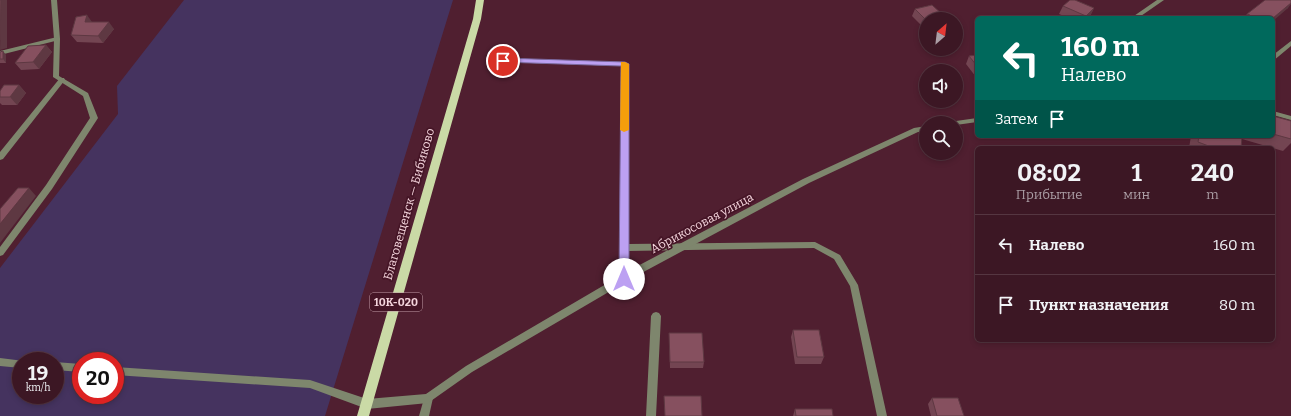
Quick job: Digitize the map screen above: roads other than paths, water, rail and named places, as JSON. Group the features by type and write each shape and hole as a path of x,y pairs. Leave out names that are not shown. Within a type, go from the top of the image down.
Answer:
{"main road":[{"name":"Благовещенск — Бибиково","path":"365,410 477,19 480,0"}],"street":[{"path":"0,253 37,206 70,158 94,118 86,95 56,77 57,39 54,0"},
{"path":"1137,16 1161,0"},
{"path":"0,53 57,39"},
{"path":"1275,58 1289,47"},
{"path":"503,61 625,64 624,279"},
{"path":"0,157 62,80"},
{"path":"1275,114 1291,118"},
{"path":"963,122 975,120"},
{"name":"Абрикосовая улица","path":"365,410 428,398 469,369 624,279 806,181 919,130"},
{"path":"624,248 815,245 837,257 854,285 882,416"},
{"path":"651,416 656,316"},
{"path":"0,362 12,363"},
{"path":"124,371 310,384 365,410"},
{"path":"424,416 428,398"}]}
